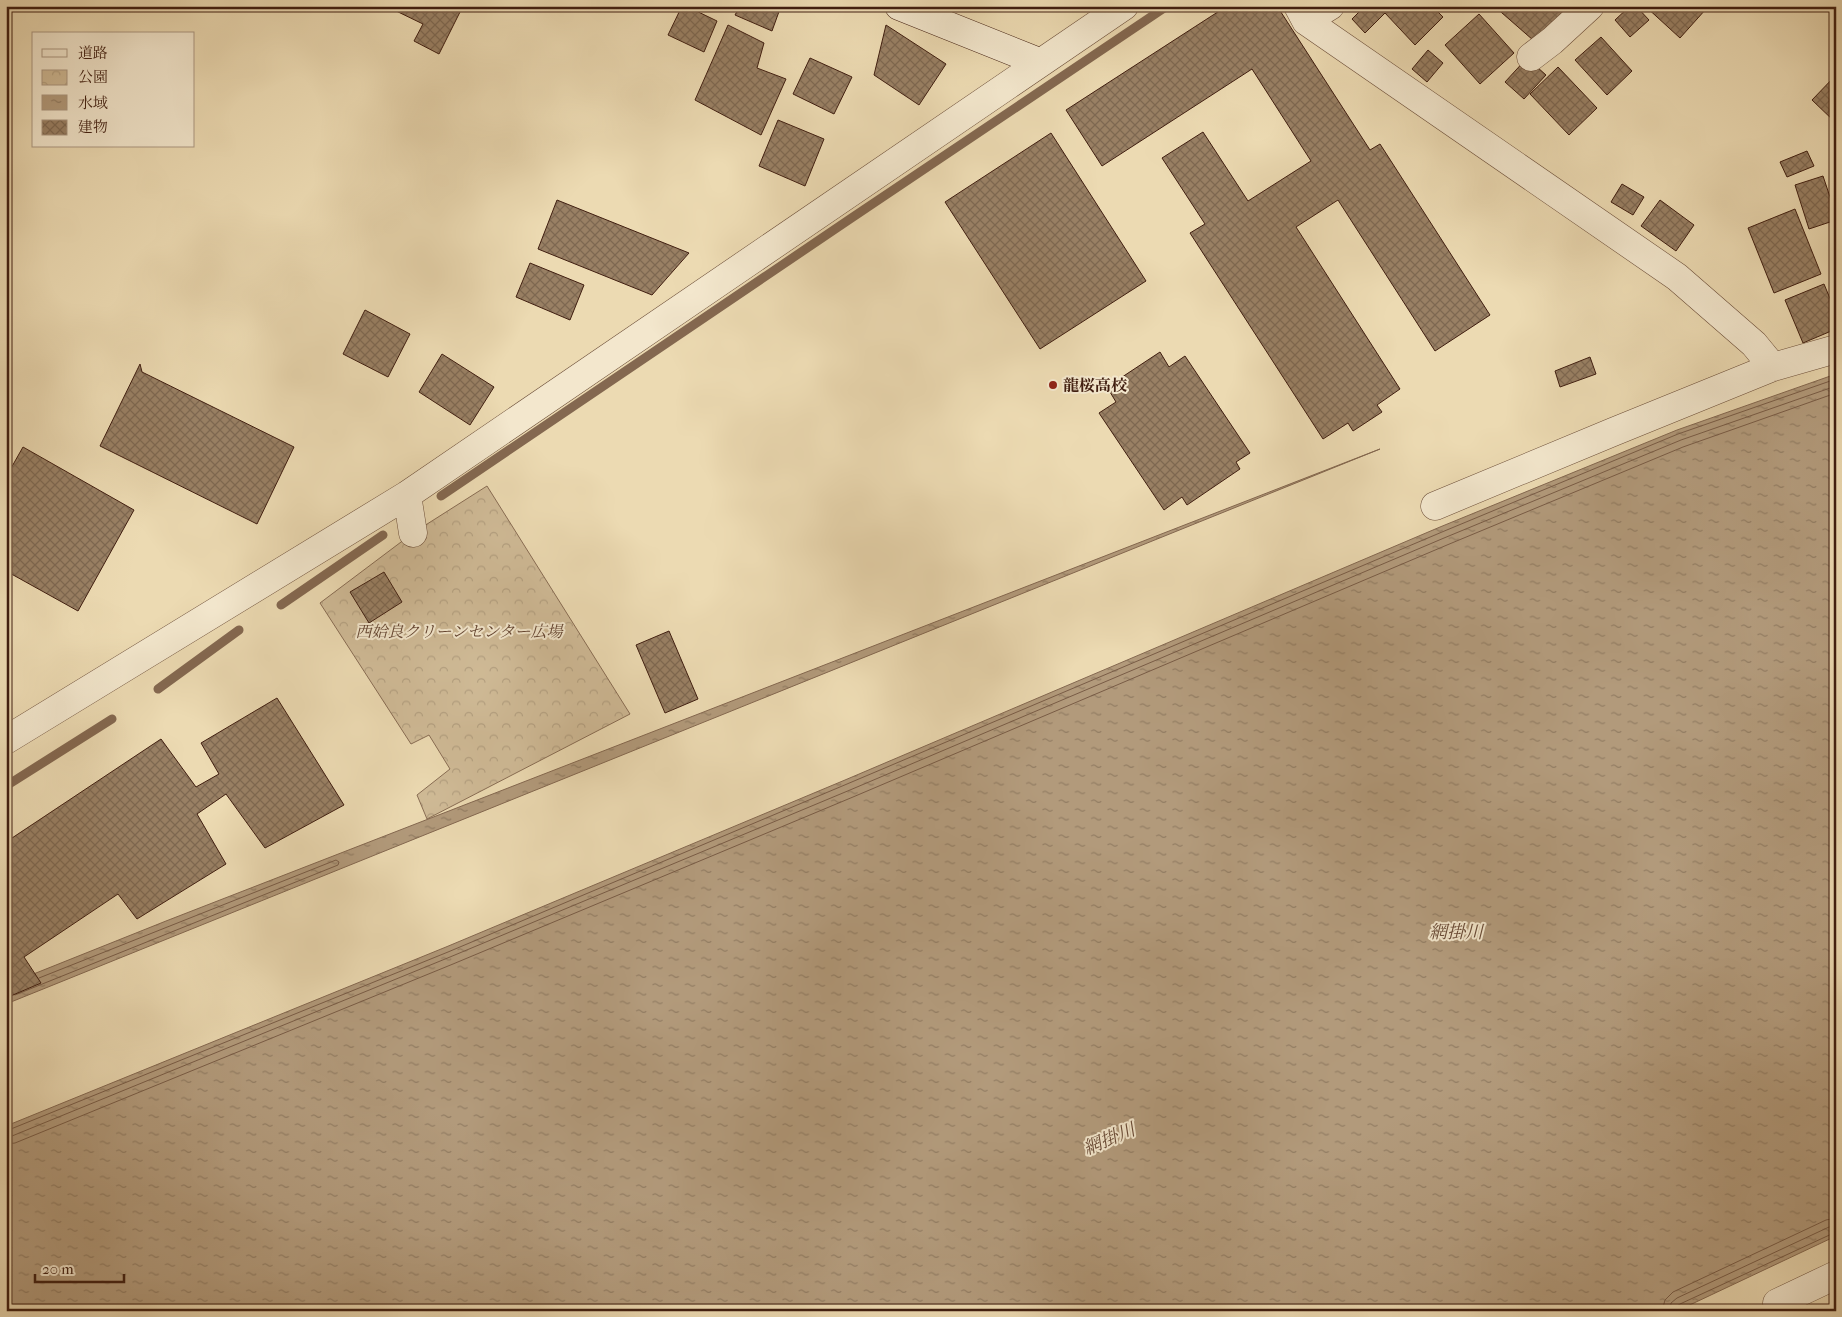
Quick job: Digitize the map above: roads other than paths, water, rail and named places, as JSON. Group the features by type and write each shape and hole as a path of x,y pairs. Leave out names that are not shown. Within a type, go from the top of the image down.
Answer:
{"street":[{"path":"899,6 1040,62"},
{"path":"6,740 407,495 1124,6"},
{"path":"1302,14 1330,6"},
{"path":"1531,57 1552,41 1583,8"},
{"path":"1302,14 1677,277 1754,344 1773,367"},
{"path":"1435,506 1773,367 1836,349"},
{"path":"407,495 413,533"},
{"path":"1780,1311 1777,1303 1836,1275"}],"water":[{"name":"網掛川","path":"1836,374 1836,1236 1677,1311 6,1311 6,1126 446,947 1440,527 1677,430"},
{"path":"1380,449 6,1004 6,985"}],"waterway":[{"path":"441,496 1167,6"},
{"path":"281,605 383,535"},
{"path":"158,689 239,630"},
{"path":"6,786 112,719"}],"place":[{"name":"龍桜高校","path":"1053,385"}],"park label":[{"name":"西姶良クリーンセンター広場","path":"459,631"}]}
